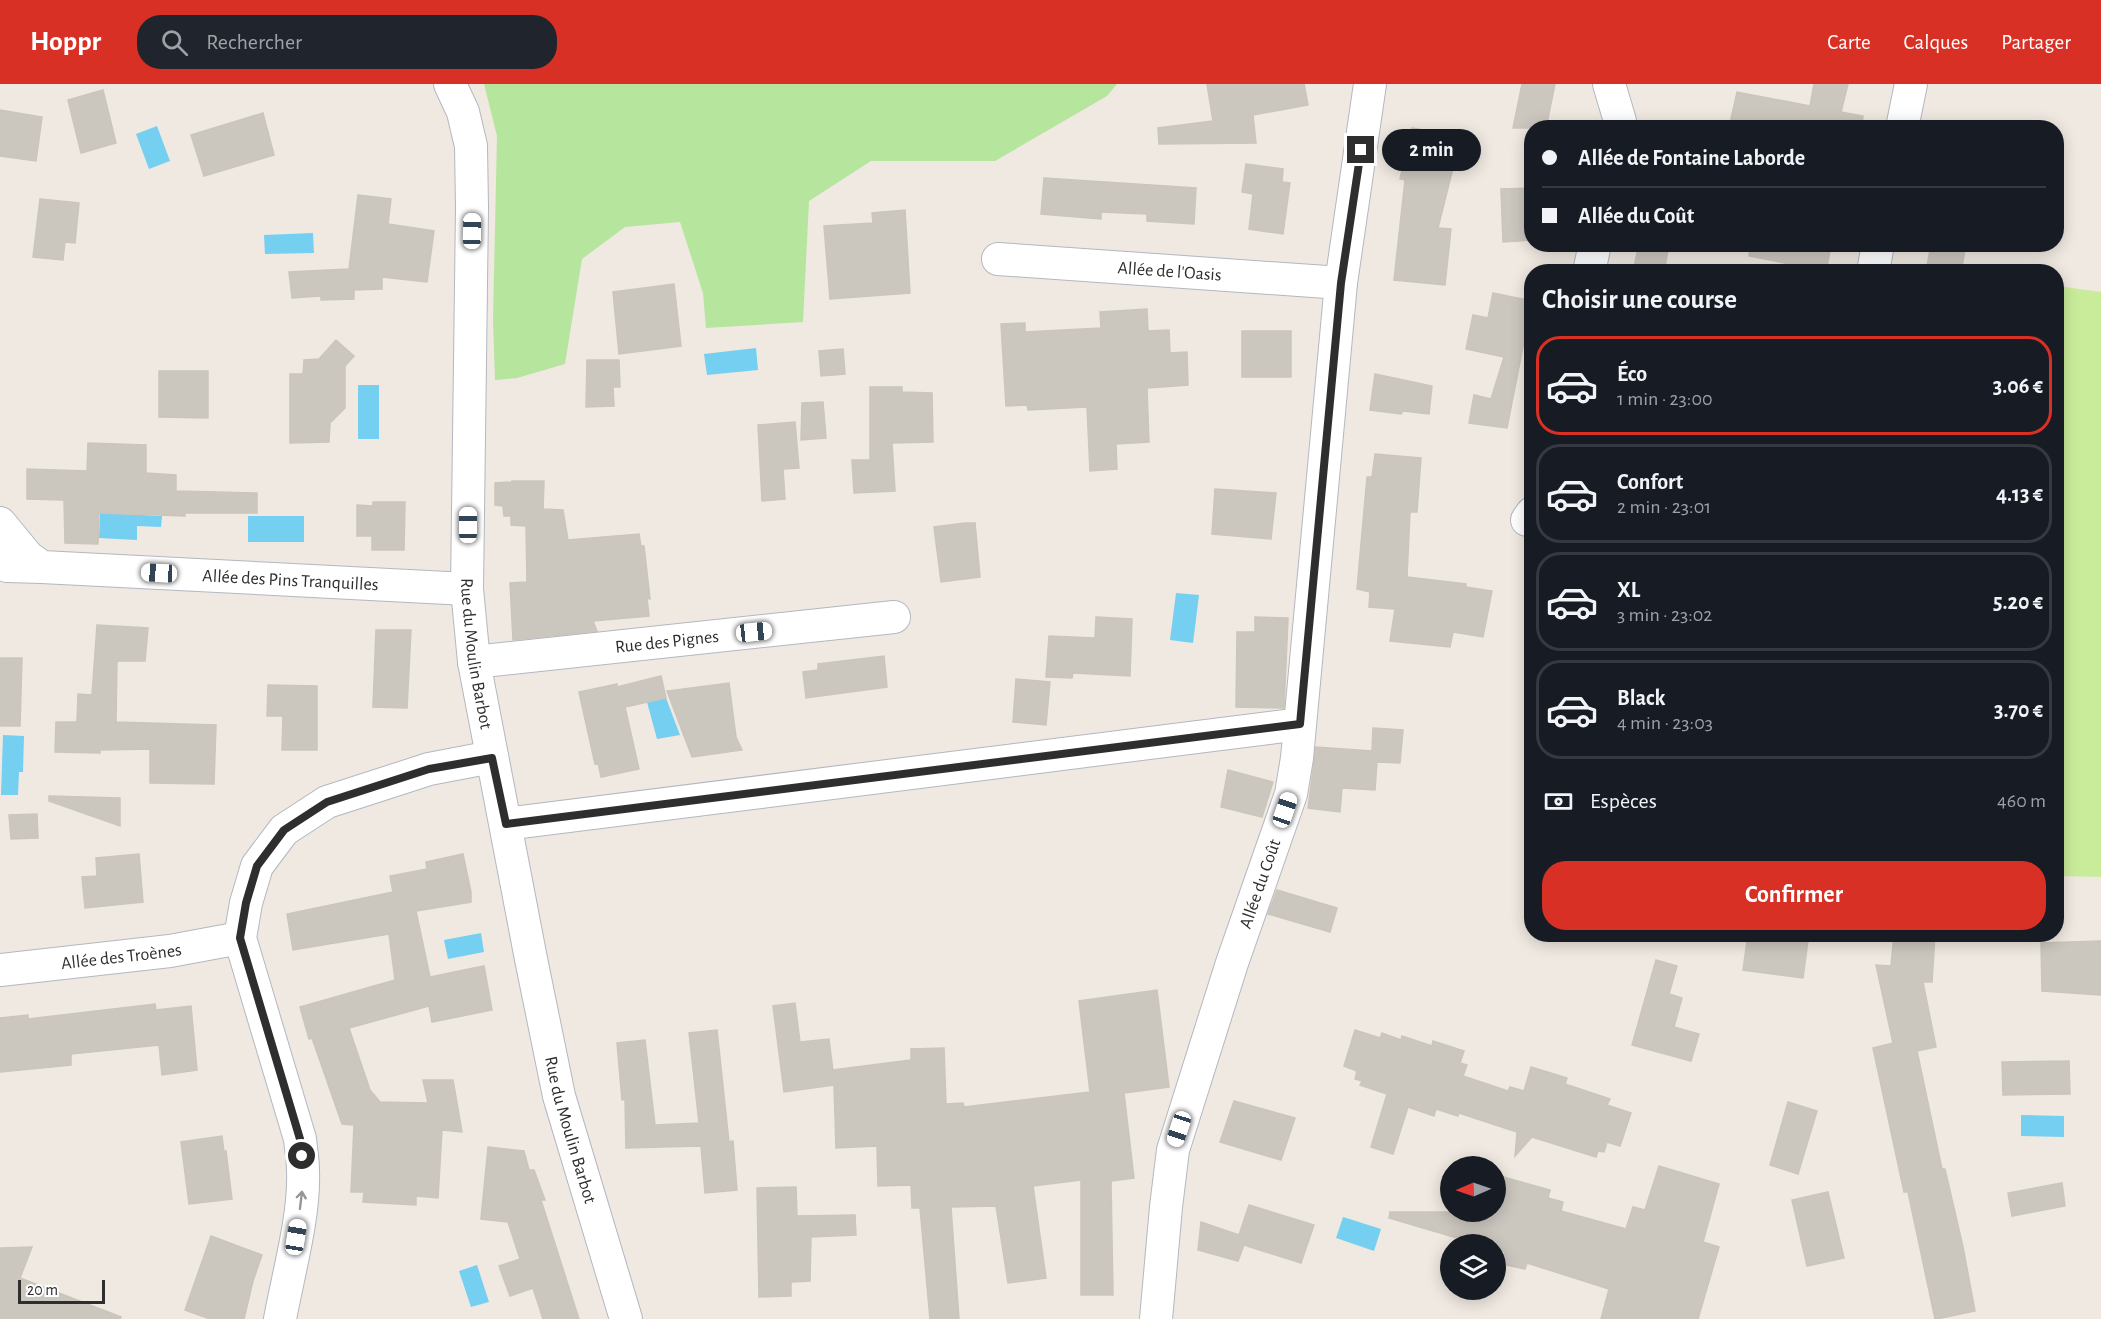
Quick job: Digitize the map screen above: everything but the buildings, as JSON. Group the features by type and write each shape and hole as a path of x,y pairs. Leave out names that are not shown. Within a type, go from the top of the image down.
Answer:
{"street":[{"name":"Rue du Moulin Barbot","path":"450,84 463,112 471,146 467,590 474,662 559,1096 626,1319"},
{"name":"Allée du Coût","path":"1156,1319 1173,1150 1232,963 1291,794 1297,758 1341,283 1370,84"},
{"path":"1609,84 1620,120"},
{"path":"1904,120 1911,84"},
{"name":"Allée de l'Oasis","path":"999,259 1341,283"},
{"path":"0,523 28,557 42,567"},
{"name":"Allée des Pins Tranquilles","path":"0,562 7,566 467,590"},
{"name":"Rue des Pignes","path":"474,662 894,617"},
{"path":"506,824 1300,724"},
{"path":"279,1319 296,1237 303,1172 300,1139 240,938 246,903 257,866 284,830 327,802 429,769 492,758"},
{"name":"Allée des Troènes","path":"0,970 170,951 240,938"}],"green space":[{"path":"484,84 1117,84 1107,96 995,161 871,161 809,201 803,322 706,328 703,293 680,222 625,227 582,259 565,364 517,378 495,380 493,320 497,136"},
{"path":"2064,287 2101,292 2101,877 2064,876"}],"water":[{"path":"157,126 170,161 149,169 136,134"},
{"path":"313,233 314,253 265,254 264,235"},
{"path":"756,348 758,370 707,375 704,354"},
{"path":"358,385 379,385 379,439 358,439"},
{"path":"100,513 162,516 161,527 137,526 137,540 99,538"},
{"path":"248,516 304,516 304,542 248,542"},
{"path":"1176,593 1199,595 1193,643 1170,640"},
{"path":"666,698 680,735 657,739 647,702"},
{"path":"3,735 24,736 23,772 19,772 18,795 1,795"},
{"path":"481,933 484,952 448,959 444,940"},
{"path":"2021,1115 2064,1116 2064,1137 2021,1136"},
{"path":"1343,1217 1381,1229 1374,1251 1336,1238"},
{"path":"477,1265 489,1302 471,1307 459,1271"}],"route":[{"path":"302,1156 300,1139 240,938 246,903 257,866 284,830 327,802 429,769 492,758 506,824 1300,724 1341,283 1361,150"}]}
